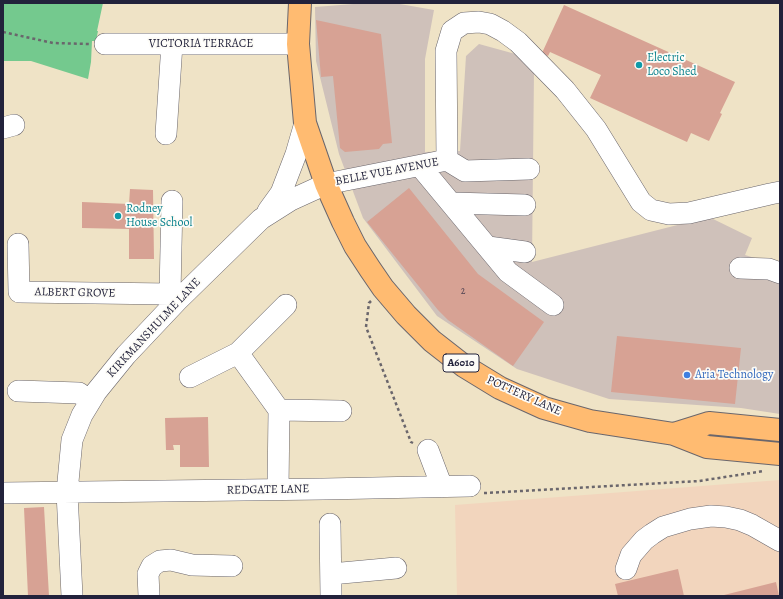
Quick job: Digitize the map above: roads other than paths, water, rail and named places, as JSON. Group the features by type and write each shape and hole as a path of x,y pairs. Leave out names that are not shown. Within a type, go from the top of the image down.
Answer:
{"highway":[{"name":"KIRKMANSHULME LANE","path":"300,3 298,44 305,123 326,184"},
{"name":"POTTERY LANE","path":"326,184 355,246 383,288 406,315 432,341 464,366 500,388 544,408 590,421 674,434 707,446 780,454"},
{"name":"POTTERY LANE","path":"674,434 708,423 780,430"}],"street":[{"path":"529,169 465,170 448,160 446,50 452,32 464,23 479,22 490,24 504,31 518,42 565,90 596,129 641,202 652,210 669,214 689,213 780,192"},
{"name":"VICTORIA TERRACE","path":"105,44 298,44"},
{"path":"166,134 172,44"},
{"name":"KIRKMANSHULME LANE","path":"261,220 281,193 296,154 305,123"},
{"name":"BELLE VUE AVENUE","path":"326,184 448,160"},
{"path":"420,166 508,272 553,305"},
{"name":"KIRKMANSHULME LANE","path":"72,596 67,492 72,440 82,415 90,401 174,297 261,220 291,200 326,184"},
{"path":"172,201 174,297"},
{"path":"451,203 525,205"},
{"name":"ALBERT GROVE","path":"18,244 19,292 174,297"},
{"path":"488,247 525,252"},
{"path":"740,268 770,270 780,273"},
{"path":"190,377 238,353 286,305"},
{"path":"238,353 279,410 278,489"},
{"path":"18,391 79,393 90,401"},
{"path":"279,410 341,411"},
{"path":"428,450 442,487"},
{"name":"REDGATE LANE","path":"3,493 470,486"},
{"path":"626,569 631,555 648,537 663,527 690,519 711,516 740,520 780,541"},
{"path":"330,524 331,596"},
{"path":"149,596 148,574 152,566 160,561 171,560 192,565 232,566"},
{"path":"331,574 396,568"}],"place":[{"name":"Electric Loco Shed","path":"639,65"},
{"name":"Rodney House School","path":"118,216"},
{"name":"Aria Technology","path":"687,375"}]}
